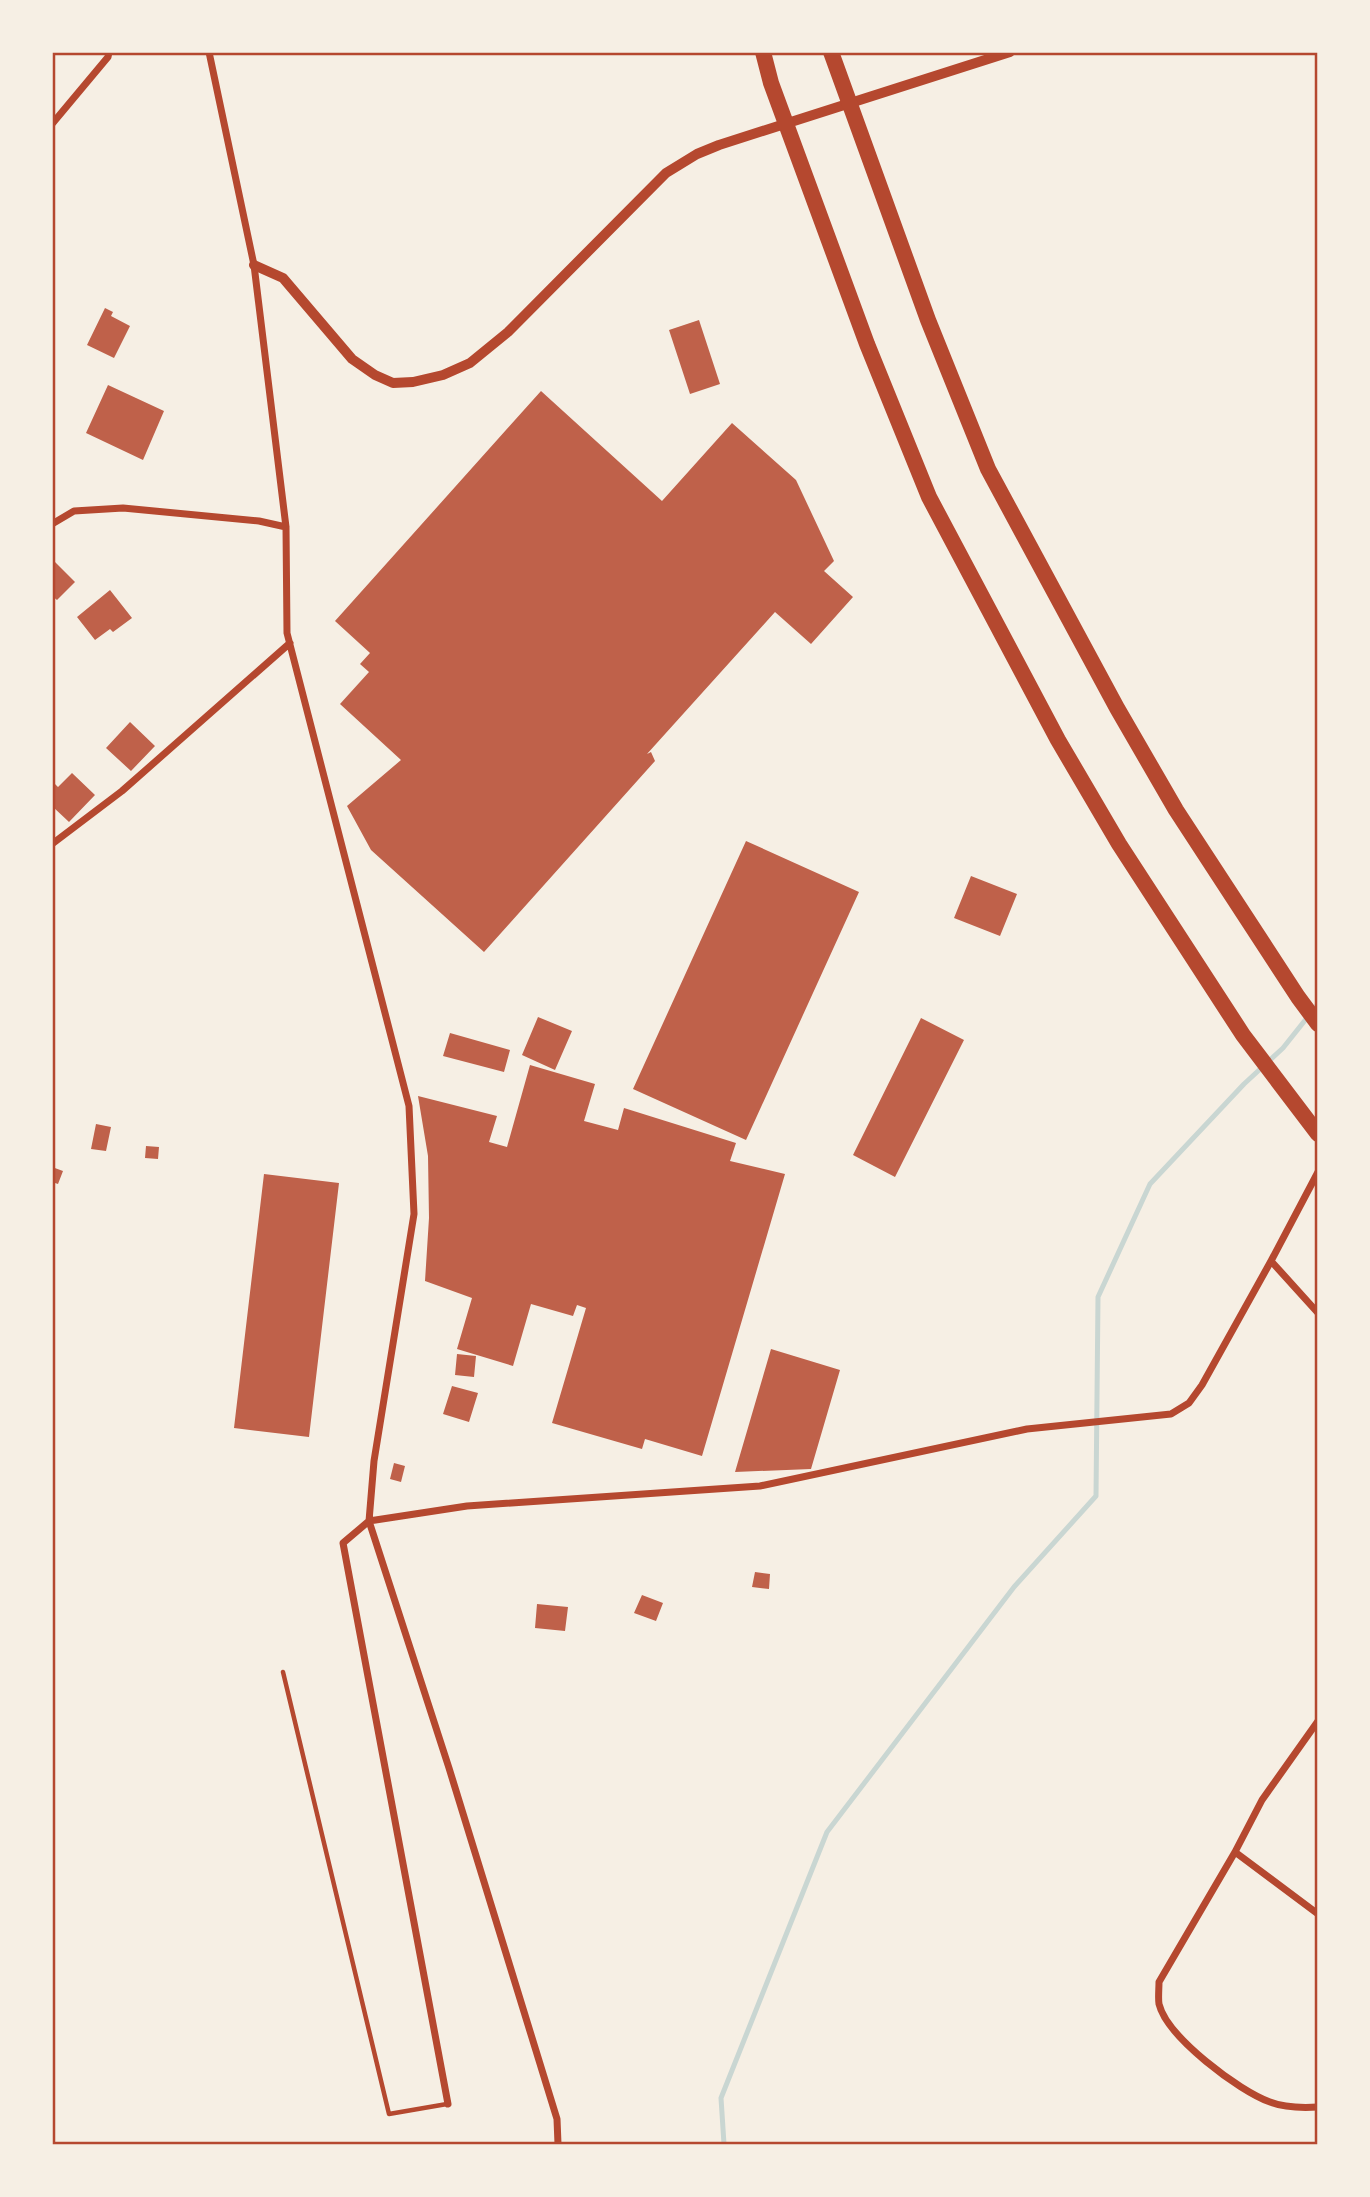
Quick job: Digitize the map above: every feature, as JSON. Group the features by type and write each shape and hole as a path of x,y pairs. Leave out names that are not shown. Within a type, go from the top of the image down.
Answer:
{"highway":[{"path":"752,52 929,498 1058,740 1119,844 1243,1035 1318,1134"},
{"path":"763,52 771,83 867,344"},
{"path":"831,52 928,320 988,469 1175,810 1297,998 1318,1024"}],"street":[{"path":"52,124 108,57 109,52"},
{"path":"209,52 254,265 286,527 287,633 409,1107 414,1214 374,1461 369,1521 449,1768 556,2119 558,2144"},
{"path":"254,265 283,278 352,359 375,375 393,383 413,382 443,375 470,363 508,332 666,173 697,154 1010,52"},
{"path":"52,524 74,511 123,508 259,521 286,527"},
{"path":"52,844 122,791 290,643"},
{"path":"448,2104 343,1543 369,1521 467,1506 761,1486 1027,1429 1171,1414 1189,1403 1202,1385 1318,1172"},
{"path":"1271,1261 1318,1313"},
{"path":"1318,1721 1262,1800 1235,1852 1159,1982 1159,2005 1175,2031 1200,2058 1244,2090 1270,2102 1295,2108 1318,2107"},
{"path":"1235,1852 1318,1914"}],"lane":[{"path":"283,1672 389,2114 448,2104"}],"building":[{"path":"105,308 113,312 111,316 130,326 114,358 87,345"},
{"path":"699,320 720,384 690,394 669,330"},
{"path":"108,385 164,411 143,460 86,433"},
{"path":"541,391 662,501 732,423 796,480 834,561 824,571 853,597 811,644 775,612 647,754 651,752 655,761 484,952 371,850 347,806 401,760 340,704 369,672 360,664 370,653 335,621"},
{"path":"52,559 75,582 57,600 52,596"},
{"path":"110,590 132,618 113,632 110,629 95,640 77,617"},
{"path":"130,722 155,746 131,771 106,748"},
{"path":"72,773 95,795 69,822 52,806 52,781 58,787"},
{"path":"746,841 859,892 746,1140 633,1089"},
{"path":"971,876 1017,894 1000,936 954,918"},
{"path":"538,1017 572,1031 555,1070 522,1055"},
{"path":"921,1018 964,1040 895,1177 853,1155"},
{"path":"450,1033 510,1050 504,1072 443,1056"},
{"path":"530,1065 595,1084 584,1121 618,1130 624,1108 736,1143 730,1161 785,1174 702,1456 645,1439 642,1449 552,1423 586,1308 577,1305 573,1316 531,1304 513,1366 457,1349 472,1298 425,1281 429,1218 428,1156 418,1096 497,1116 489,1142 507,1147"},
{"path":"96,1124 111,1127 106,1151 91,1149"},
{"path":"146,1146 159,1147 158,1159 145,1158"},
{"path":"52,1167 63,1171 58,1184 52,1182"},
{"path":"264,1174 339,1183 309,1437 234,1428"},
{"path":"771,1349 840,1370 811,1469 735,1472"},
{"path":"457,1354 476,1356 474,1377 455,1375"},
{"path":"452,1386 478,1393 469,1422 443,1414"},
{"path":"394,1463 405,1466 401,1482 390,1479"},
{"path":"755,1572 770,1574 769,1589 752,1587"},
{"path":"642,1595 663,1603 656,1621 634,1613"},
{"path":"537,1604 568,1607 565,1631 535,1628"}],"waterway":[{"path":"724,2144 721,2098 827,1832 1014,1587 1096,1496 1098,1297 1150,1184 1244,1084 1283,1048 1318,1004"}]}
